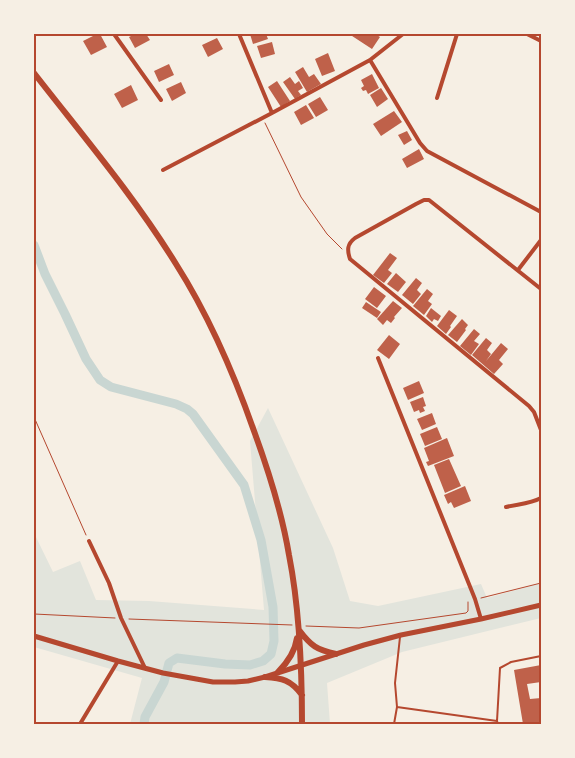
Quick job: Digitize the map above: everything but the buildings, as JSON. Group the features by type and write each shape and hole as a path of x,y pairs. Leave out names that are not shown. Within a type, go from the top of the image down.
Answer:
{"main road":[{"path":"34,73 141,210 177,265 226,360 244,402 268,470 290,555 299,627 302,724"},
{"path":"299,627 310,644 318,650 336,654"},
{"path":"278,672 293,654 299,627"},
{"path":"265,676 288,681 296,686 302,696"}],"street":[{"path":"114,34 161,100"},
{"path":"239,34 272,113"},
{"path":"162,170 370,60 403,34"},
{"path":"437,98 457,34"},
{"path":"527,34 541,41"},
{"path":"370,60 420,143 428,151 541,212"},
{"path":"541,289 429,200 416,204 350,242 348,247 350,259 529,406 534,412 541,430"},
{"path":"518,270 541,240"},
{"path":"378,358 475,599 481,619"},
{"path":"506,507 532,503 541,498"},
{"path":"89,541 109,583 121,618 145,668"},
{"path":"34,636 163,673 214,682 235,682 248,681 265,676 364,644 541,605"},
{"path":"80,724 118,661"}],"lane":[{"path":"394,724 397,708 395,683 400,635"},
{"path":"397,708 498,723 500,668 511,662 541,656"}],"path":[{"path":"263,118 305,203 326,234 350,259"},
{"path":"34,417 89,541"},
{"path":"34,614 299,627 358,628 466,614 470,600 541,583"}],"shaded area":[{"path":"268,408 333,548 350,601 378,606 481,584 487,598 541,583 541,618 402,652 327,683 330,724 130,724 142,678 34,647 34,533 53,572 80,561 96,600 149,601 264,610 250,441"}],"waterway":[{"path":"34,245 45,274 86,359 100,380 111,387 176,404 193,414 244,485 261,540 273,607 274,641 271,654 263,661 250,665 177,658 169,663 164,682 145,717 144,724"}]}
